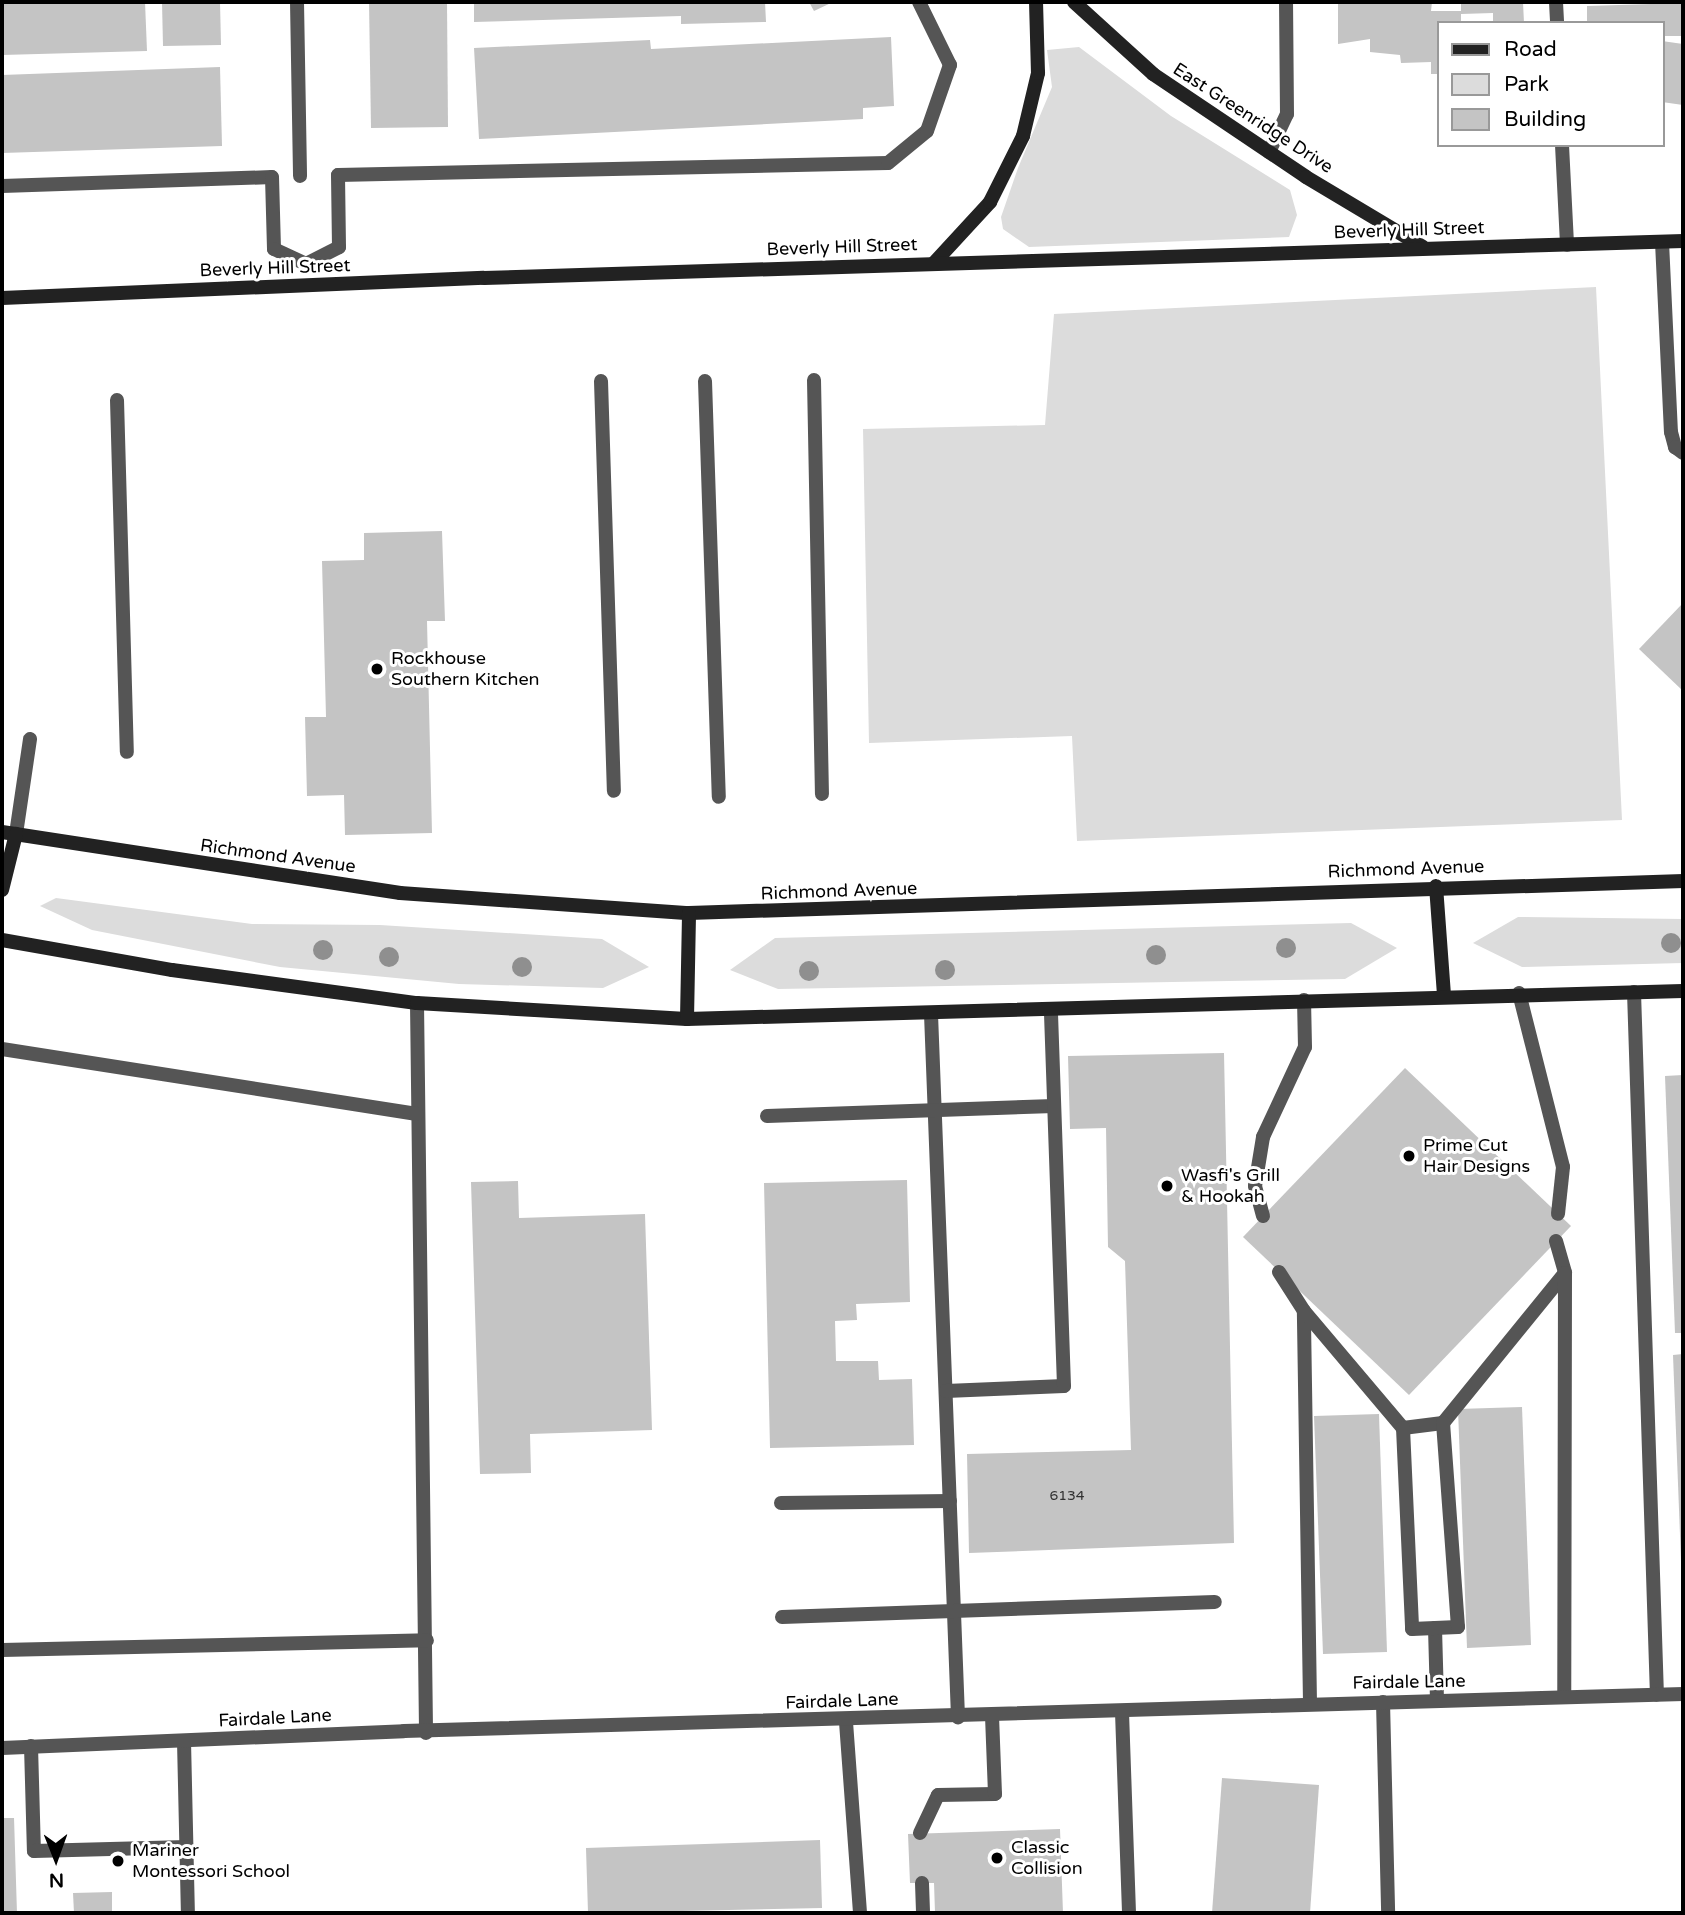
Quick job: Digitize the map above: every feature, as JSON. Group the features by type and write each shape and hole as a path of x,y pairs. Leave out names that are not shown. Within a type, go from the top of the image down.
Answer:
{"main road":[{"path":"934,263 990,202 1023,136 1038,73 1036,2"},
{"name":"East Greenridge Drive","path":"1074,2 1153,74 1269,152 1425,248"},
{"name":"Beverly Hill Street","path":"2,298 934,263 1683,241"},
{"path":"2,890 9,833"},
{"name":"Richmond Avenue","path":"9,833 400,893 689,913 1436,886 1683,881"},
{"path":"1436,886 1444,995"},
{"path":"687,1019 689,913"},
{"path":"2,940 172,970 417,1003 687,1019 931,1014 1444,995 1683,990"}],"street":[{"path":"297,2 300,176"},
{"path":"306,264 340,247 338,175 888,163 928,131 950,65 919,2"},
{"path":"1269,152 1287,114 1286,2"},
{"path":"1556,2 1557,21"},
{"path":"1562,147 1567,245"},
{"path":"2,186 272,177 274,249 306,264"},
{"path":"1662,242 1671,432 1675,447 1683,453"},
{"path":"306,264 307,286"},
{"path":"814,380 822,794"},
{"path":"601,381 614,790"},
{"path":"705,381 719,797"},
{"path":"117,400 128,752"},
{"path":"9,833 30,739"},
{"path":"1634,992 1657,1695"},
{"path":"1519,993 1563,1167 1558,1214"},
{"path":"1263,1216 1255,1186 1263,1137 1305,1047 1304,1000"},
{"path":"417,1003 427,1640 426,1733"},
{"path":"946,1391 1064,1386 1051,1009"},
{"path":"931,1014 958,1717"},
{"path":"2,1049 417,1114"},
{"path":"767,1116 1054,1106"},
{"path":"1556,1241 1565,1273 1564,1698"},
{"path":"1279,1272 1304,1311 1404,1428 1412,1629 1458,1627 1443,1423 1565,1273"},
{"path":"1304,1311 1310,1703"},
{"path":"1404,1428 1443,1423"},
{"path":"781,1503 950,1501"},
{"path":"782,1617 1215,1602"},
{"path":"1435,1628 1437,1700"},
{"path":"2,1650 427,1640"},
{"name":"Fairdale Lane","path":"2,1748 846,1722 1310,1703 1683,1695"},
{"path":"1383,1702 1388,1913"},
{"path":"1122,1712 1129,1913"},
{"path":"920,1833 938,1795 995,1794 992,1715"},
{"path":"846,1722 860,1913"},
{"path":"184,1741 188,1913"},
{"path":"31,1746 34,1851 187,1847"},
{"path":"922,1883 923,1913"}],"green space":[{"path":"1079,47 1171,116 1290,190 1297,215 1289,237 1029,247 1003,229 1001,217 1052,87 1047,50"},
{"path":"1596,287 1622,820 1077,841 1072,736 869,743 863,429 1045,425 1054,314"},
{"path":"56,898 252,924 380,925 602,939 649,967 603,988 459,984 280,967 92,930 40,906"},
{"path":"1518,917 1683,919 1683,963 1522,967 1473,943"},
{"path":"1351,923 1397,948 1345,979 778,989 730,970 775,938"}],"building":[{"path":"2,2 145,2 147,51 2,55"},
{"path":"162,2 220,2 221,45 163,46"},
{"path":"369,2 447,2 448,127 371,128"},
{"path":"474,2 765,2 766,22 681,24 681,16 474,22"},
{"path":"809,2 833,2 814,11"},
{"path":"1338,2 1432,2 1431,11 1461,11 1461,2 1523,2 1524,21 1493,21 1493,13 1461,14 1461,21 1436,21 1436,74 1431,74 1431,62 1401,63 1400,55 1370,52 1370,39 1338,44"},
{"path":"1683,3 1683,36 1664,36 1664,21 1587,21 1587,6"},
{"path":"891,37 894,106 863,108 863,119 479,139 474,48 650,40 651,49"},
{"path":"1664,41 1683,44 1683,105 1664,102"},
{"path":"220,67 222,146 2,153 2,75"},
{"name":"Rockhouse Southern Kitchen","path":"442,531 445,621 427,621 432,833 345,835 344,795 307,796 305,717 326,717 322,561 364,560 364,533"},
{"path":"1683,603 1683,691 1639,649"},
{"path":"1224,1053 1234,1543 969,1553 967,1454 1131,1450 1125,1261 1108,1247 1106,1128 1070,1129 1068,1056"},
{"path":"1405,1068 1571,1226 1409,1395 1243,1237"},
{"path":"1683,1075 1683,1333 1675,1333 1665,1076"},
{"path":"907,1180 910,1302 856,1304 857,1320 835,1321 836,1361 878,1361 879,1380 912,1379 914,1445 770,1448 764,1183"},
{"path":"518,1181 519,1218 645,1214 652,1430 530,1434 531,1473 480,1474 471,1182"},
{"path":"1683,1354 1683,1561 1681,1561 1673,1355"},
{"path":"1522,1407 1531,1645 1467,1648 1458,1409"},
{"path":"1379,1414 1387,1652 1323,1654 1314,1416"},
{"path":"1222,1778 1319,1785 1310,1913 1212,1913"},
{"path":"2,1818 14,1818 17,1913 2,1913"},
{"name":"Classic Collision","path":"1060,1829 1063,1913 935,1913 934,1883 910,1883 908,1834"},
{"path":"820,1840 822,1908 588,1913 586,1848"},
{"path":"112,1892 112,1913 74,1913 73,1893"}],"place":[{"name":"Rockhouse Southern Kitchen","path":"377,669"},
{"name":"Prime Cut Hair Designs","path":"1409,1156"},
{"name":"Wasfi's Grill & Hookah","path":"1167,1186"},
{"name":"Classic Collision","path":"997,1858"},
{"name":"Mariner Montessori School","path":"118,1861"}]}
